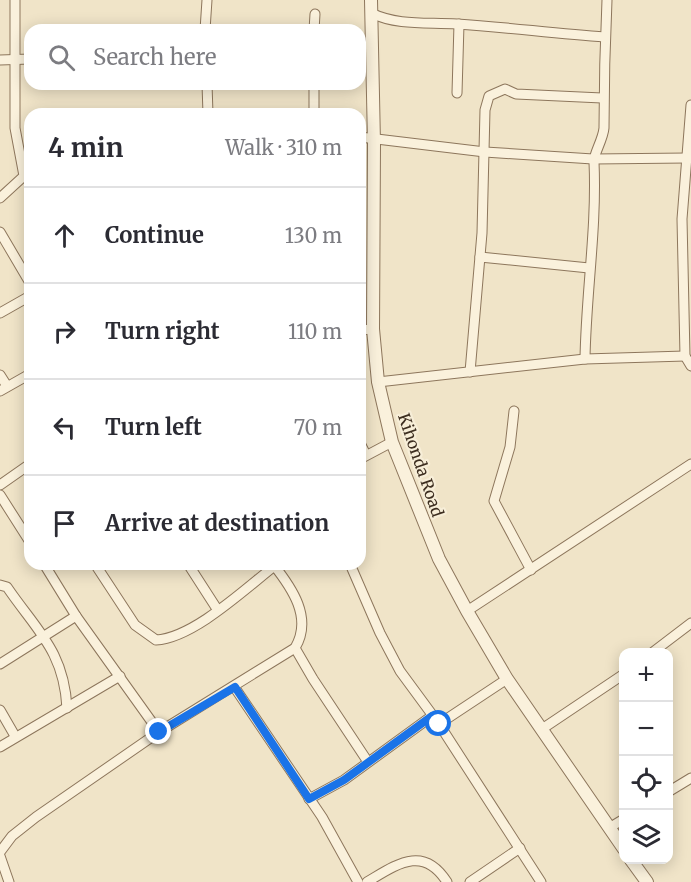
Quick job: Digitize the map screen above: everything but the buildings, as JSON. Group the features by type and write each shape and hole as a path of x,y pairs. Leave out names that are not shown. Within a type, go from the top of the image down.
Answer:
{"street":[{"path":"15,0 15,128 24,164"},
{"path":"205,24 207,0"},
{"path":"585,359 589,268 595,206 596,177 593,159 600,149 603,137 602,98 607,0"},
{"path":"371,6 386,20 605,37"},
{"name":"Kihonda Road","path":"371,6 374,137 366,329 392,442 439,559 467,611 507,680 619,842"},
{"path":"314,24 315,14"},
{"path":"457,93 459,24"},
{"path":"0,60 24,59"},
{"path":"470,372 480,257 486,103 489,96 496,90 505,89 516,94 602,98"},
{"path":"207,90 208,108"},
{"path":"314,90 314,108"},
{"path":"691,105 682,219 685,356 691,366"},
{"path":"366,137 485,152 593,159 687,158"},
{"path":"0,198 24,178"},
{"path":"0,232 24,273"},
{"path":"480,257 589,268"},
{"path":"0,313 24,299"},
{"path":"378,382 585,359 685,356"},
{"path":"0,375 3,388 24,377"},
{"path":"514,411 510,447 494,501 531,570"},
{"path":"366,455 392,442"},
{"path":"467,611 691,464"},
{"path":"0,485 24,468"},
{"path":"0,495 24,533"},
{"path":"48,570 76,616 120,676 141,710 159,732"},
{"path":"99,570 135,625 156,640 175,636 218,609 267,570"},
{"path":"192,570 218,609"},
{"path":"9,882 0,854 12,836 159,732 295,648 302,637 303,626 296,595 279,570"},
{"path":"353,570 380,633 400,670 439,724 541,882"},
{"path":"0,585 7,587 44,636 62,671 67,708"},
{"path":"0,664 76,616"},
{"path":"658,648 691,623"},
{"path":"295,648 313,680 368,762"},
{"path":"0,747 15,736 120,676"},
{"path":"542,729 619,677"},
{"path":"439,724 507,680"},
{"path":"235,687 309,799 358,882"},
{"path":"0,710 15,736"},
{"path":"309,799 344,780 432,716"},
{"path":"673,789 691,778"},
{"path":"609,828 619,822"},
{"path":"470,882 519,848"},
{"path":"367,882 408,861 417,860 429,863 447,882"},
{"path":"634,864 647,882"}],"route":[{"path":"159,732 235,687 309,799 344,780 432,716 439,724"}]}
